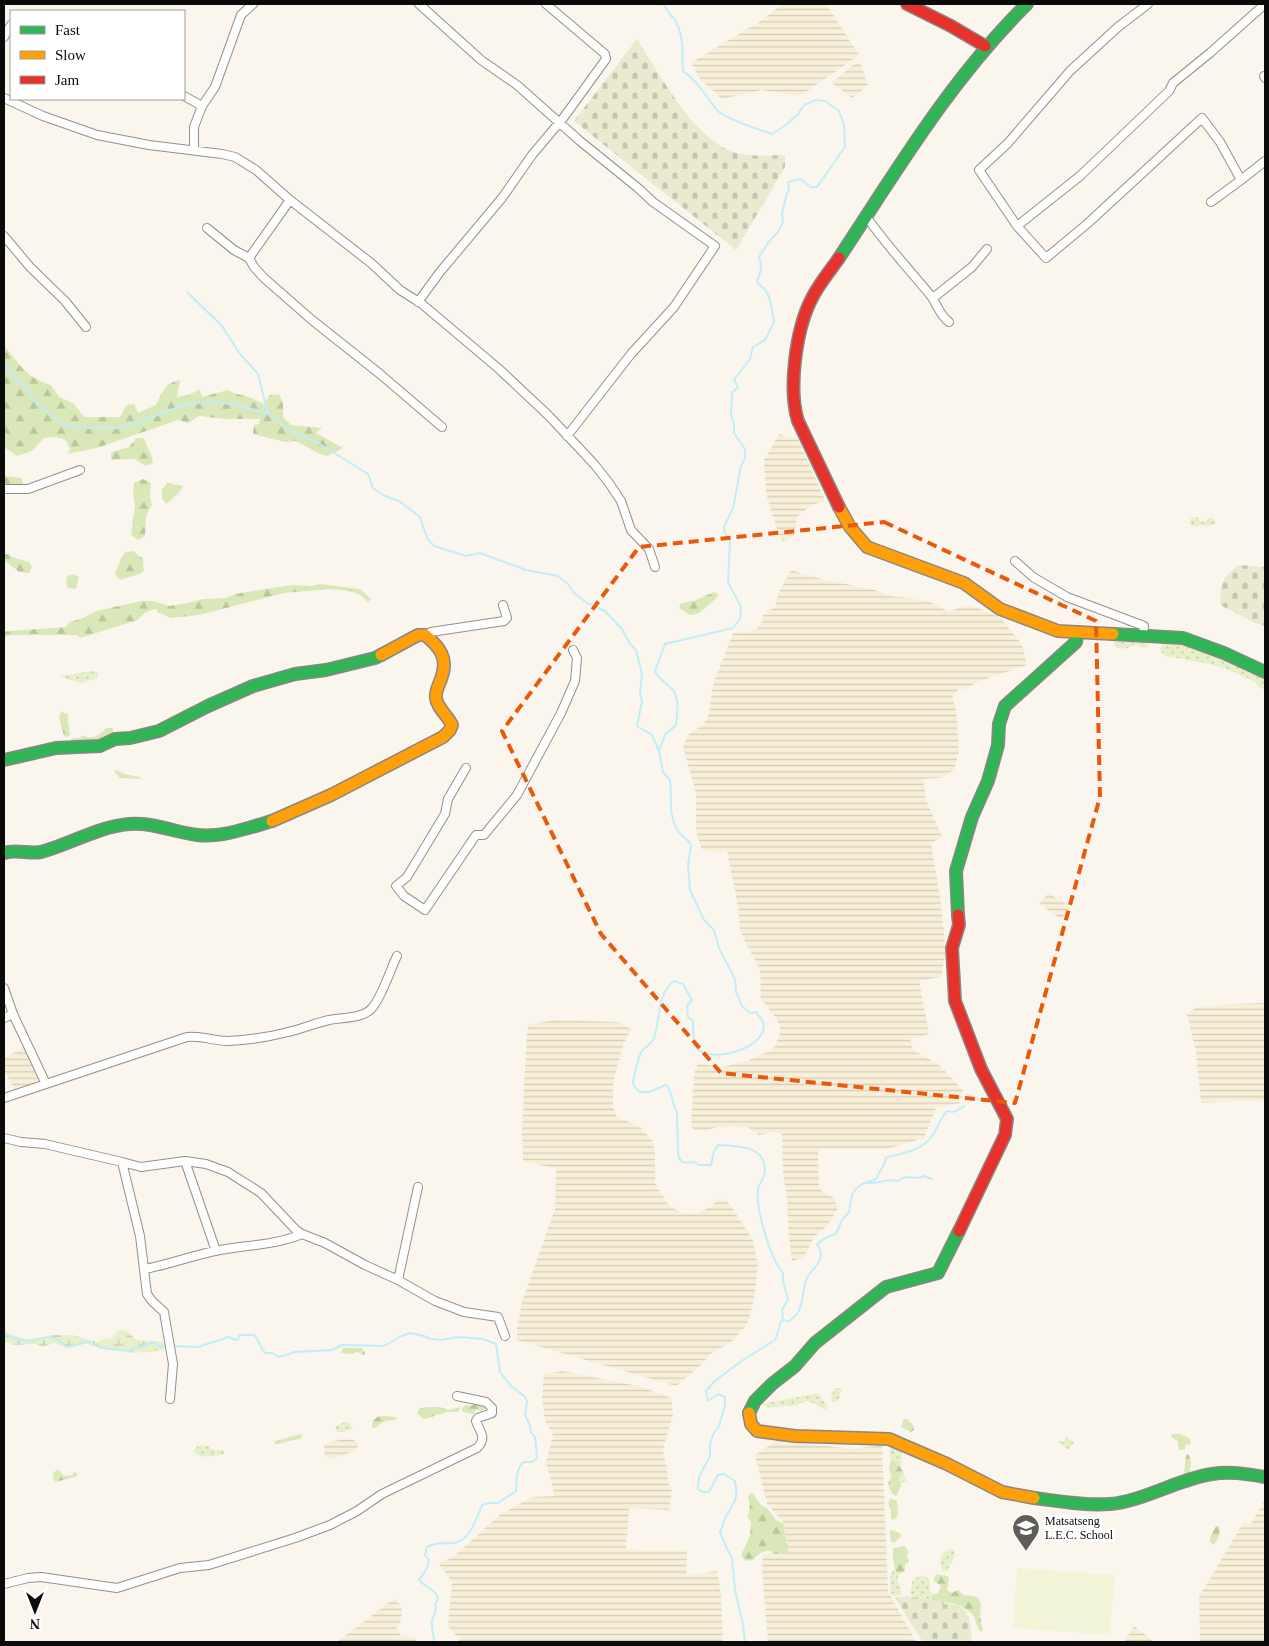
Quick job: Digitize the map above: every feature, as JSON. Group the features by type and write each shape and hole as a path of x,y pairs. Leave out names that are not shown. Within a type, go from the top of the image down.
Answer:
{"street":[{"path":"194,149 194,127 202,106 215,87 242,15 253,4"},
{"path":"419,4 481,60 517,85 653,202 715,246 674,307 631,354 567,436"},
{"path":"418,302 440,272 502,198 532,155 559,123 606,59 605,54 546,4"},
{"path":"907,4 985,46"},
{"path":"1027,4 985,46 949,92 905,155 811,300 804,316 795,369 793,389 795,411 808,443 850,527 867,547 964,582 1000,609 1058,630 1182,638 1224,653 1265,672"},
{"path":"1148,4 1118,27 1070,71 1008,143 979,170 1017,226 1046,258 1087,224 1202,118 1220,142 1241,180"},
{"path":"1017,226 1080,176 1169,91 1173,83 1265,4"},
{"path":"185,97 202,106"},
{"path":"4,98 43,116 97,135 149,145 194,149 235,157 256,170 290,200 371,263 400,290 418,302 499,369 549,416 594,464 621,501 630,530 648,549 655,567"},
{"path":"1211,202 1265,161"},
{"path":"249,258 290,200"},
{"path":"866,216 887,246 932,298 949,322"},
{"path":"207,228 234,250 249,258 264,278 442,428"},
{"path":"4,236 86,327"},
{"path":"932,298 972,267 987,249"},
{"path":"4,489 28,489 80,470"},
{"path":"1015,561 1033,577 1067,597 1144,626 1143,635"},
{"path":"4,760 56,748 100,746 115,739 130,738 159,731 216,702 253,686 295,674 335,668 376,658 418,635 504,620 507,618 503,605"},
{"path":"1078,632 1076,642 1005,706 999,724 998,745 988,781 972,817 956,871 959,925 952,948 955,1001 981,1069 1007,1119 1005,1135 938,1273 886,1287 816,1343 795,1366 772,1384 755,1401 749,1413 751,1424 757,1431 795,1436 889,1439 947,1464 1002,1492 1064,1502 1110,1504 1211,1474 1239,1472 1265,1477"},
{"path":"4,853 14,850 30,854 41,852 96,831 127,824 163,826 199,836 213,835 242,828 283,817 313,804 443,737 450,730 452,724 450,718 436,701 436,693 446,664 443,653 425,635"},
{"path":"466,768 448,800 445,814 407,877 396,886 404,896 425,910 476,835 484,835 517,795 561,713 575,681 577,658 573,650"},
{"path":"4,1098 187,1038 196,1036 227,1041 255,1038 288,1032 368,1012 376,1002 397,956"},
{"path":"4,988 13,1014 46,1084"},
{"path":"4,1018 13,1014"},
{"path":"4,1138 45,1144 141,1167 185,1161 206,1164 228,1172 271,1202 290,1224 302,1234 325,1243 398,1280 436,1302 464,1312 498,1317 505,1336"},
{"path":"185,1161 216,1251"},
{"path":"122,1162 140,1236 147,1294 164,1312 173,1364 170,1399"},
{"path":"398,1280 418,1187"},
{"path":"145,1269 216,1251 286,1240 302,1234"},
{"path":"4,1584 41,1577 117,1588 180,1568 210,1565 330,1525 357,1511 382,1494 477,1448 482,1443 483,1436 476,1421 478,1418 492,1413 492,1408 486,1402 457,1396"}],"highlighted area":[{"path":"884,522 1096,621 1100,797 1015,1103 721,1073 601,934 502,731 639,547"}],"shaded area":[{"path":"782,4 826,4 859,55 800,96 762,90 722,99 701,80 691,63 762,20"},
{"path":"860,62 868,85 852,98 832,83 853,65"},
{"path":"779,434 798,439 825,500 810,506 797,517 794,537 782,541 766,492 764,460"},
{"path":"791,570 821,579 875,590 889,596 911,598 932,603 949,612 966,605 983,610 1001,618 1022,645 1027,665 977,682 965,689 959,689 952,697 956,710 959,752 954,770 940,778 923,779 926,800 942,837 931,843 946,951 941,977 919,981 929,1034 910,1039 913,1050 938,1064 963,1090 960,1103 936,1108 924,1138 887,1149 818,1149 819,1189 834,1198 838,1208 827,1226 814,1237 804,1257 792,1261 787,1197 783,1175 782,1134 774,1132 759,1135 747,1127 718,1127 704,1131 694,1130 691,1126 694,1074 698,1064 723,1067 747,1061 771,1050 775,1046 781,1031 777,1019 761,999 760,970 740,931 738,906 727,851 702,850 696,831 696,793 683,746 689,734 704,724 709,714 713,685 733,633 749,632 757,629 762,622 763,615 775,607 779,592"},
{"path":"1048,893 1068,905 1069,909 1061,919 1039,904"},
{"path":"1265,1003 1265,1100 1201,1103 1196,1052 1187,1014 1196,1008"},
{"path":"556,1020 619,1022 631,1029 623,1046 613,1082 613,1106 616,1116 640,1127 653,1141 655,1183 667,1203 680,1213 698,1214 710,1207 719,1198 728,1202 753,1240 758,1265 754,1300 747,1325 731,1342 710,1354 701,1365 676,1386 517,1340 517,1327 523,1299 555,1209 556,1168 523,1162 522,1129 527,1031 529,1024"},
{"path":"23,1048 28,1051 39,1079 32,1086 15,1090 4,1070 4,1058"},
{"path":"563,1371 642,1387 671,1398 673,1415 663,1449 669,1484 672,1490 669,1510 629,1508 626,1549 687,1550 686,1576 717,1571 721,1594 723,1642 460,1642 448,1625 452,1582 439,1564 454,1556 501,1514 533,1497 555,1496 546,1462 553,1435 545,1420 542,1398 544,1374"},
{"path":"343,1439 353,1440 359,1446 351,1452 334,1458 330,1459 325,1456 324,1446 327,1443"},
{"path":"778,1440 853,1449 882,1445 888,1591 916,1642 768,1642 762,1569 763,1554 789,1554 783,1521 767,1504 755,1455"},
{"path":"1265,1500 1265,1642 1200,1642 1199,1597 1243,1523 1251,1524"},
{"path":"395,1598 402,1608 401,1620 396,1630 402,1636 414,1636 417,1642 337,1642"},
{"path":"1134,1626 1153,1641 1154,1642 1124,1642"}],"green space":[{"path":"637,39 665,84 688,116 714,141 734,153 756,156 785,155 785,167 736,250 574,121"},
{"path":"4,345 24,370 42,382 51,385 59,397 74,404 84,417 120,417 127,405 134,404 138,413 156,405 167,386 180,380 177,397 189,395 200,389 202,397 228,390 264,404 270,395 279,394 283,403 283,417 291,425 322,428 316,433 343,448 327,456 296,441 285,442 253,434 254,425 259,424 260,419 225,419 199,416 188,423 178,420 97,448 67,454 70,449 66,440 56,437 44,438 32,451 17,456 4,447"},
{"path":"136,438 144,438 153,463 146,466 134,459 111,460 111,452 129,447"},
{"path":"4,476 22,478 23,483 20,487 4,486"},
{"path":"143,479 151,483 150,497 152,505 146,516 145,536 138,540 131,535 135,506 133,491 134,483"},
{"path":"167,483 183,486 179,493 166,504 162,498 162,490"},
{"path":"1197,517 1201,522 1213,518 1216,523 1214,525 1192,526 1189,523 1191,518"},
{"path":"133,551 143,559 144,571 120,580 115,574 121,558 125,552"},
{"path":"5,554 29,562 32,567 29,573 19,572 4,559"},
{"path":"1239,565 1265,567 1265,626 1255,623 1220,605 1223,582"},
{"path":"73,574 79,577 76,589 68,588 66,583 67,576"},
{"path":"320,584 360,589 371,599 368,602 360,595 350,591 331,589 284,593 199,615 171,618 154,609 146,612 138,620 80,638 77,635 11,635 4,637 4,632 9,631 66,627 69,622 81,619 96,611 142,601 154,601 169,606 203,599 226,598 235,594 293,585 310,586"},
{"path":"714,592 719,595 698,614 690,615 679,608 681,603 694,601"},
{"path":"1117,640 1146,641 1149,645 1144,648 1136,645 1124,649 1116,647 1114,643"},
{"path":"1178,640 1205,649 1265,677 1265,689 1227,669 1165,656 1160,650 1164,642"},
{"path":"93,671 99,673 96,679 79,683 60,676"},
{"path":"61,711 66,714 68,713 70,735 68,737 64,736 59,717"},
{"path":"106,728 113,728 113,734 120,733 104,741 69,743 72,738 80,738 82,735 88,737 95,736"},
{"path":"116,770 142,779 120,778 114,771"},
{"path":"117,1331 127,1331 136,1340 163,1342 166,1349 135,1353 105,1349 86,1343 67,1347 54,1343 42,1347 35,1344 14,1345 4,1341 4,1332 25,1339 42,1338 52,1335 73,1335 97,1342 108,1338 113,1339"},
{"path":"343,1348 362,1348 365,1353 364,1355 357,1352 352,1354 341,1353"},
{"path":"834,1388 843,1388 837,1402 832,1402 831,1398"},
{"path":"818,1393 827,1404 826,1410 808,1401 792,1406 773,1408 762,1404"},
{"path":"475,1404 483,1405 486,1408 481,1411 476,1410 474,1414 463,1412 461,1408 466,1405 471,1406"},
{"path":"440,1407 449,1410 460,1407 459,1412 448,1412 424,1419 417,1414 419,1409"},
{"path":"377,1417 397,1417 395,1420 385,1421 372,1428 373,1421"},
{"path":"904,1419 907,1419 913,1425 914,1430 911,1432 901,1427"},
{"path":"349,1422 353,1428 337,1432 335,1430 336,1426"},
{"path":"301,1434 302,1438 275,1444 275,1441"},
{"path":"1172,1434 1180,1434 1189,1438 1191,1442 1189,1445 1186,1444 1185,1449 1179,1450 1178,1441 1171,1437"},
{"path":"1066,1437 1074,1442 1069,1449 1058,1442 1059,1440 1063,1442"},
{"path":"206,1445 213,1450 223,1450 223,1455 206,1457 196,1454 194,1451 198,1446"},
{"path":"893,1446 902,1450 902,1470 900,1467 890,1458 890,1447"},
{"path":"1188,1454 1191,1461 1190,1470 1189,1475 1185,1475 1186,1455"},
{"path":"891,1460 899,1466 903,1474 898,1477 901,1486 896,1496 892,1494 888,1484 891,1476 889,1468"},
{"path":"58,1469 64,1476 72,1475 74,1472 77,1473 77,1476 56,1482 53,1473"},
{"path":"903,1472 907,1481 901,1483 901,1486 898,1477 903,1474"},
{"path":"752,1492 762,1506 767,1508 776,1520 783,1523 789,1554 773,1554 771,1551 766,1551 759,1554 753,1560 745,1561 741,1555 750,1536 751,1523 748,1517 750,1504 748,1497"},
{"path":"891,1498 897,1501 898,1515 894,1520 891,1518 888,1503"},
{"path":"1216,1526 1219,1526 1220,1534 1213,1545 1210,1542 1210,1537"},
{"path":"891,1530 900,1533 901,1536 894,1543 891,1542"},
{"path":"905,1546 908,1551 907,1557 909,1561 905,1564 905,1571 896,1573 893,1548"},
{"path":"949,1549 953,1550 955,1555 947,1572 943,1571 941,1559 943,1553"},
{"path":"1017,1568 1115,1575 1110,1635 1013,1628"},
{"path":"894,1569 896,1573 901,1573 898,1581 901,1595 894,1596 891,1593 890,1576"},
{"path":"936,1574 949,1578 947,1590 952,1593 958,1590 964,1595 978,1597 981,1604 980,1617 983,1630 981,1632 974,1616 964,1608 941,1601 931,1601 932,1595 938,1593 941,1586 933,1580"},
{"path":"923,1575 930,1580 929,1587 932,1595 930,1598 956,1605 967,1612 964,1614 913,1597 910,1594 913,1579"},
{"path":"908,1596 957,1607 969,1616 972,1642 923,1642 895,1598"}],"waterway":[{"path":"659,751 665,735 676,725 677,711 675,692 660,679 655,671 665,644 733,628 740,619 741,607 728,582 730,540 725,533 724,527 733,508 741,466 745,458 745,449 734,433 731,414 732,393 738,387 734,380 750,359 753,347 765,340 774,322 770,300 766,291 757,282 761,266 759,257 783,223 782,213 789,191 788,182 800,179 811,187 817,187 845,147 844,125 839,111 825,101 816,100 804,105 798,114 786,125 772,134 722,114 693,79 683,71 680,33 674,18 663,4"},
{"path":"187,292 222,326 240,354 258,374 268,414"},
{"path":"4,364 26,388 38,405 62,423 80,428 122,428 187,404 215,402 239,405 268,414 293,432 318,443 368,474 373,488 385,496 399,501 420,517 427,538 434,546 466,556 480,553 526,570 558,576 568,584 574,593 587,603 605,611 622,629 630,644 636,650 642,674 640,692 642,701 637,726 652,735 659,751 663,772 670,780 673,819 678,831 691,845 688,865 690,890 704,920 714,930 719,948 735,979 736,992 742,1006 750,1013 756,1012 763,1022 763,1031 758,1039 749,1046 725,1054 702,1052 694,1046 693,1021 688,1017 687,1006 692,1000 683,984 674,981 664,993 654,1038 641,1052 633,1083 640,1092 649,1092 666,1085 669,1088 677,1112 678,1154 682,1161 686,1163 694,1162 699,1165 711,1165 714,1151 718,1145 749,1149 760,1156 764,1162 765,1174 758,1189 761,1220 769,1246 783,1273 783,1281 788,1299 782,1310 783,1316 775,1340 740,1362 715,1381 706,1391 708,1401 718,1394 725,1397 725,1405 719,1426 710,1443 710,1456 699,1477 698,1489 703,1492 709,1492 718,1475 724,1474 735,1481 736,1498 725,1517 720,1532 732,1558 735,1590 745,1642"},
{"path":"782,1320 789,1321 798,1312 807,1278 821,1257 817,1244 825,1238 836,1234 842,1220 849,1212 852,1195 856,1189 862,1184 876,1179 886,1158 911,1151 928,1141 947,1111 956,1111 964,1106"},
{"path":"868,1183 890,1180 898,1181 905,1177 919,1178 924,1176 932,1179"},
{"path":"173,1346 198,1347 229,1337 235,1340 238,1339 239,1335 254,1335 265,1353 272,1353 279,1357 295,1352 332,1350 342,1345 383,1346 410,1333 441,1340 459,1337 483,1339 496,1344 500,1372 527,1401 525,1415 531,1432 535,1437 537,1458 532,1462 523,1462 520,1466 516,1491 498,1503 482,1505 472,1528 464,1538 454,1543 430,1545 427,1547 425,1556 429,1559 428,1565 419,1579 435,1592 438,1599 432,1621 434,1642"},
{"path":"4,1334 27,1341 50,1337 57,1339 67,1347 87,1342 102,1348 129,1351 154,1342 160,1347 168,1346"}],"traffic: fast":[{"path":"839,258 949,94 999,33 1027,4"},
{"path":"958,915 956,871 972,817 988,781 998,745 999,724 1005,706 1076,642 1078,632"},
{"path":"1113,634 1183,638 1224,653 1265,672"},
{"path":"4,760 56,748 100,746 115,739 130,738 159,731 253,686 295,674 326,670 381,655"},
{"path":"4,853 13,851 41,852 95,832 129,824 146,824 188,834 206,836 235,832 272,821"},
{"path":"749,1413 755,1401 772,1384 795,1366 815,1343 886,1287 938,1273 959,1231"},
{"path":"1034,1498 1081,1504 1110,1504 1136,1499 1186,1480 1212,1474 1232,1473 1265,1477"}],"traffic: slow":[{"path":"839,507 850,527 867,547 964,583 1000,609 1058,631 1113,634"},
{"path":"272,821 331,795 443,737 450,730 452,725 438,705 436,698 444,665 442,654 435,644 425,635 418,635 381,655"},
{"path":"749,1413 751,1424 757,1431 795,1436 889,1439 947,1464 1002,1492 1034,1498"}],"traffic: jam":[{"path":"907,4 985,46"},
{"path":"839,258 817,289 806,312 798,343 794,377 795,408 798,421 839,507"},
{"path":"958,915 959,925 952,948 955,1001 981,1069 1007,1119 1005,1135 959,1231"}],"place":[{"name":"Matsatseng L.E.C. School","path":"1026,1552"}]}
